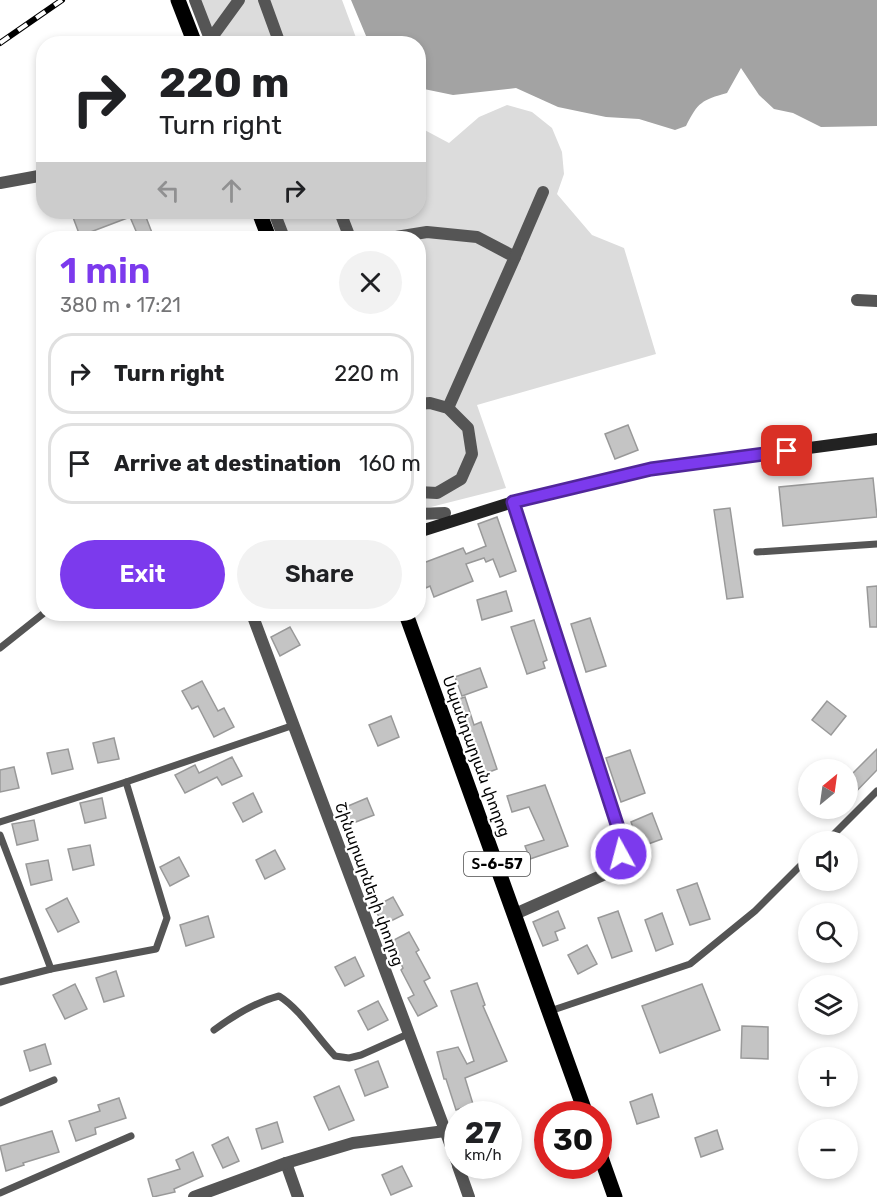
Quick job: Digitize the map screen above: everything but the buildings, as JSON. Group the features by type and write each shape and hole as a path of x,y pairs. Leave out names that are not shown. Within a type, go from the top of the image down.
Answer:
{"main road":[{"path":"180,1 192,36"},
{"name":"Սպանդարյան փողոց","path":"409,621 581,1101"},
{"path":"609,1179 615,1197"}],"street":[{"path":"195,0 207,36"},
{"path":"213,36 239,0"},
{"path":"264,0 277,36"},
{"path":"0,183 36,177"},
{"path":"448,408 543,192"},
{"path":"426,232 477,237 515,257"},
{"path":"857,300 877,301"},
{"path":"426,403 448,408 468,428 472,454 461,479 437,493 426,492"},
{"path":"426,529 513,502 651,469 877,439"},
{"path":"513,502 623,843 621,854 612,871 515,914"},
{"path":"426,514 445,513"},
{"name":"Շինարարների փողոց","path":"255,621 444,1128"},
{"path":"194,1197 286,1163 353,1143 444,1131"},
{"path":"286,1163 298,1197"},
{"name":"Շինարարների փողոց","path":"463,1179 469,1197"}],"lane":[{"path":"757,552 877,544"},
{"path":"0,648 36,619"},
{"path":"0,822 294,725"},
{"path":"0,982 51,969 156,949 167,918 126,782"},
{"path":"837,831 877,791"},
{"path":"0,835 51,969"},
{"path":"550,1011 690,964 755,911 798,868"},
{"path":"214,1030 265,1000 279,996 298,1012 334,1056 349,1058 361,1055 408,1034"},
{"path":"0,1103 54,1080"},
{"path":"0,1193 131,1136"}],"shaded area":[{"path":"200,0 342,0 355,36 213,36"},
{"path":"351,0 877,0 877,126 821,127 793,113 774,109 759,95 741,68 727,93 702,103 686,126 675,130 639,119 606,117 558,107 516,88 453,95 426,89 426,36 366,36"},
{"path":"507,105 532,112 552,128 562,152 564,174 557,194 592,235 624,248 656,354 477,405 506,488 426,508 426,231 286,231 282,219 426,219 426,131 449,143 479,117"}],"railway":[{"path":"0,43 62,0"}],"route":[{"path":"621,854 623,843 513,502 651,469 787,451"}]}
